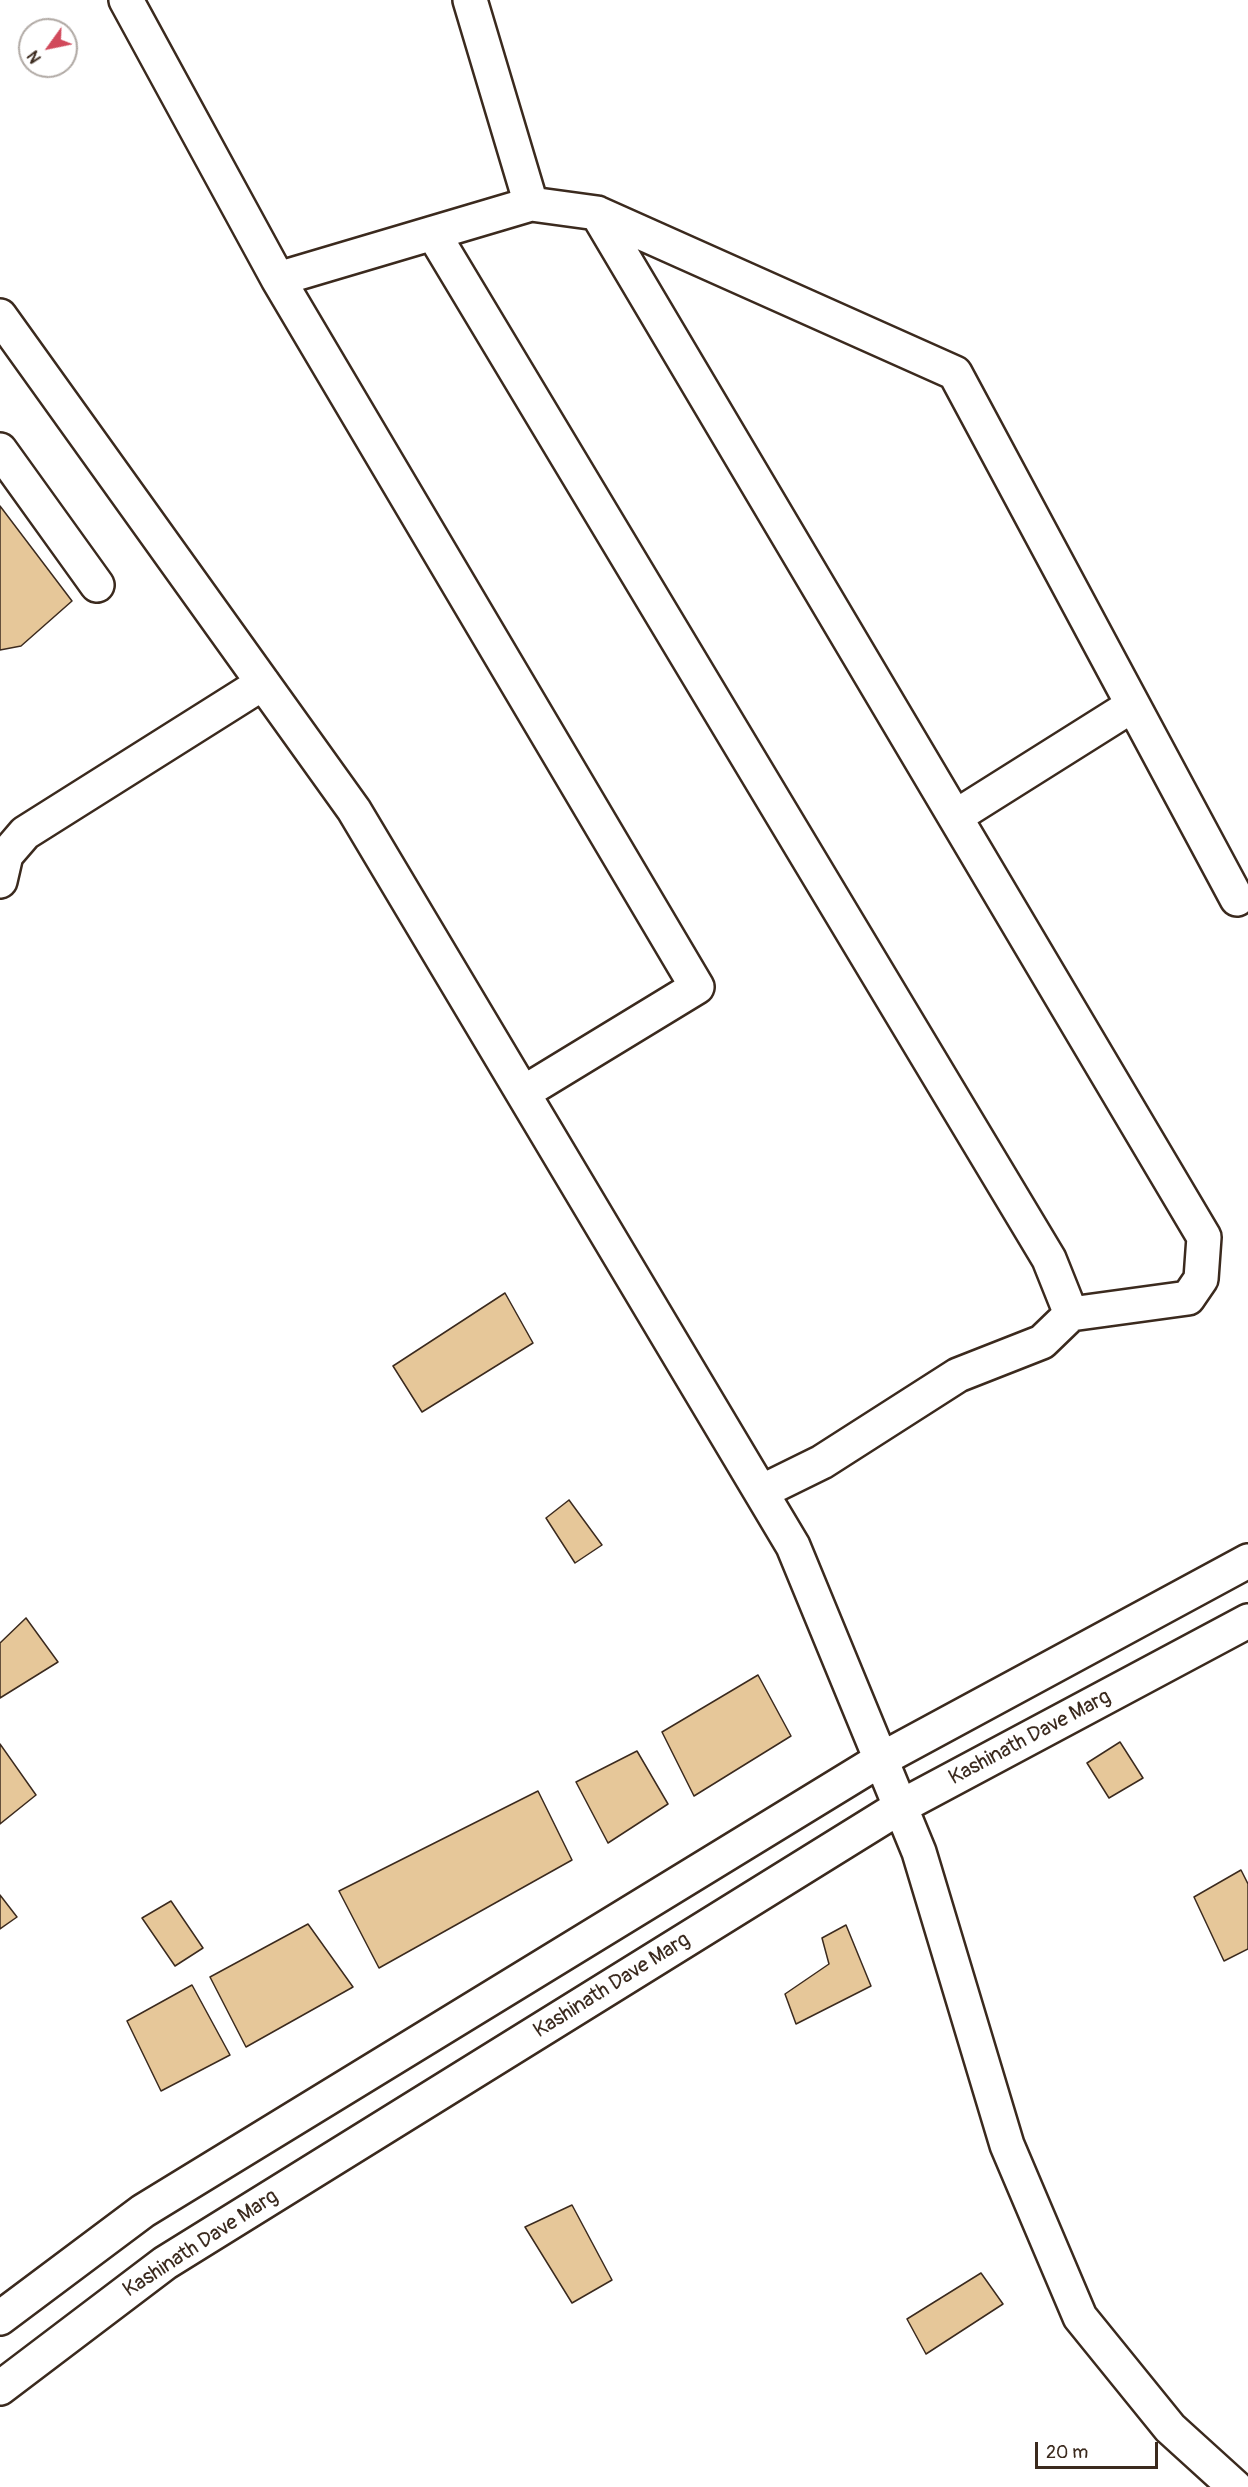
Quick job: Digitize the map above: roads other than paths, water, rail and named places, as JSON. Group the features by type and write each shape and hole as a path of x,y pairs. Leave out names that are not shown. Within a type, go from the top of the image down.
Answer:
{"street":[{"path":"126,0 278,279 697,987 523,1093"},
{"path":"470,0 531,204"},
{"path":"278,279 531,204 597,213 955,373 1237,899"},
{"path":"597,213 1204,1237 1201,1279 1188,1298 1071,1314 1042,1342 957,1375 822,1462 761,1492"},
{"path":"433,232 1049,1259 1071,1314"},
{"path":"0,316 354,810 793,1546 918,1852 1007,2145 1080,2317 1170,2428 1235,2487"},
{"path":"0,450 97,585"},
{"path":"0,881 6,855 25,833 263,682"},
{"path":"955,817 1134,705"},
{"path":"0,2318 143,2211 880,1760 1248,1561"},
{"name":"Kashinath Dave Marg","path":"0,2388 165,2263 900,1807 1248,1621"}]}
